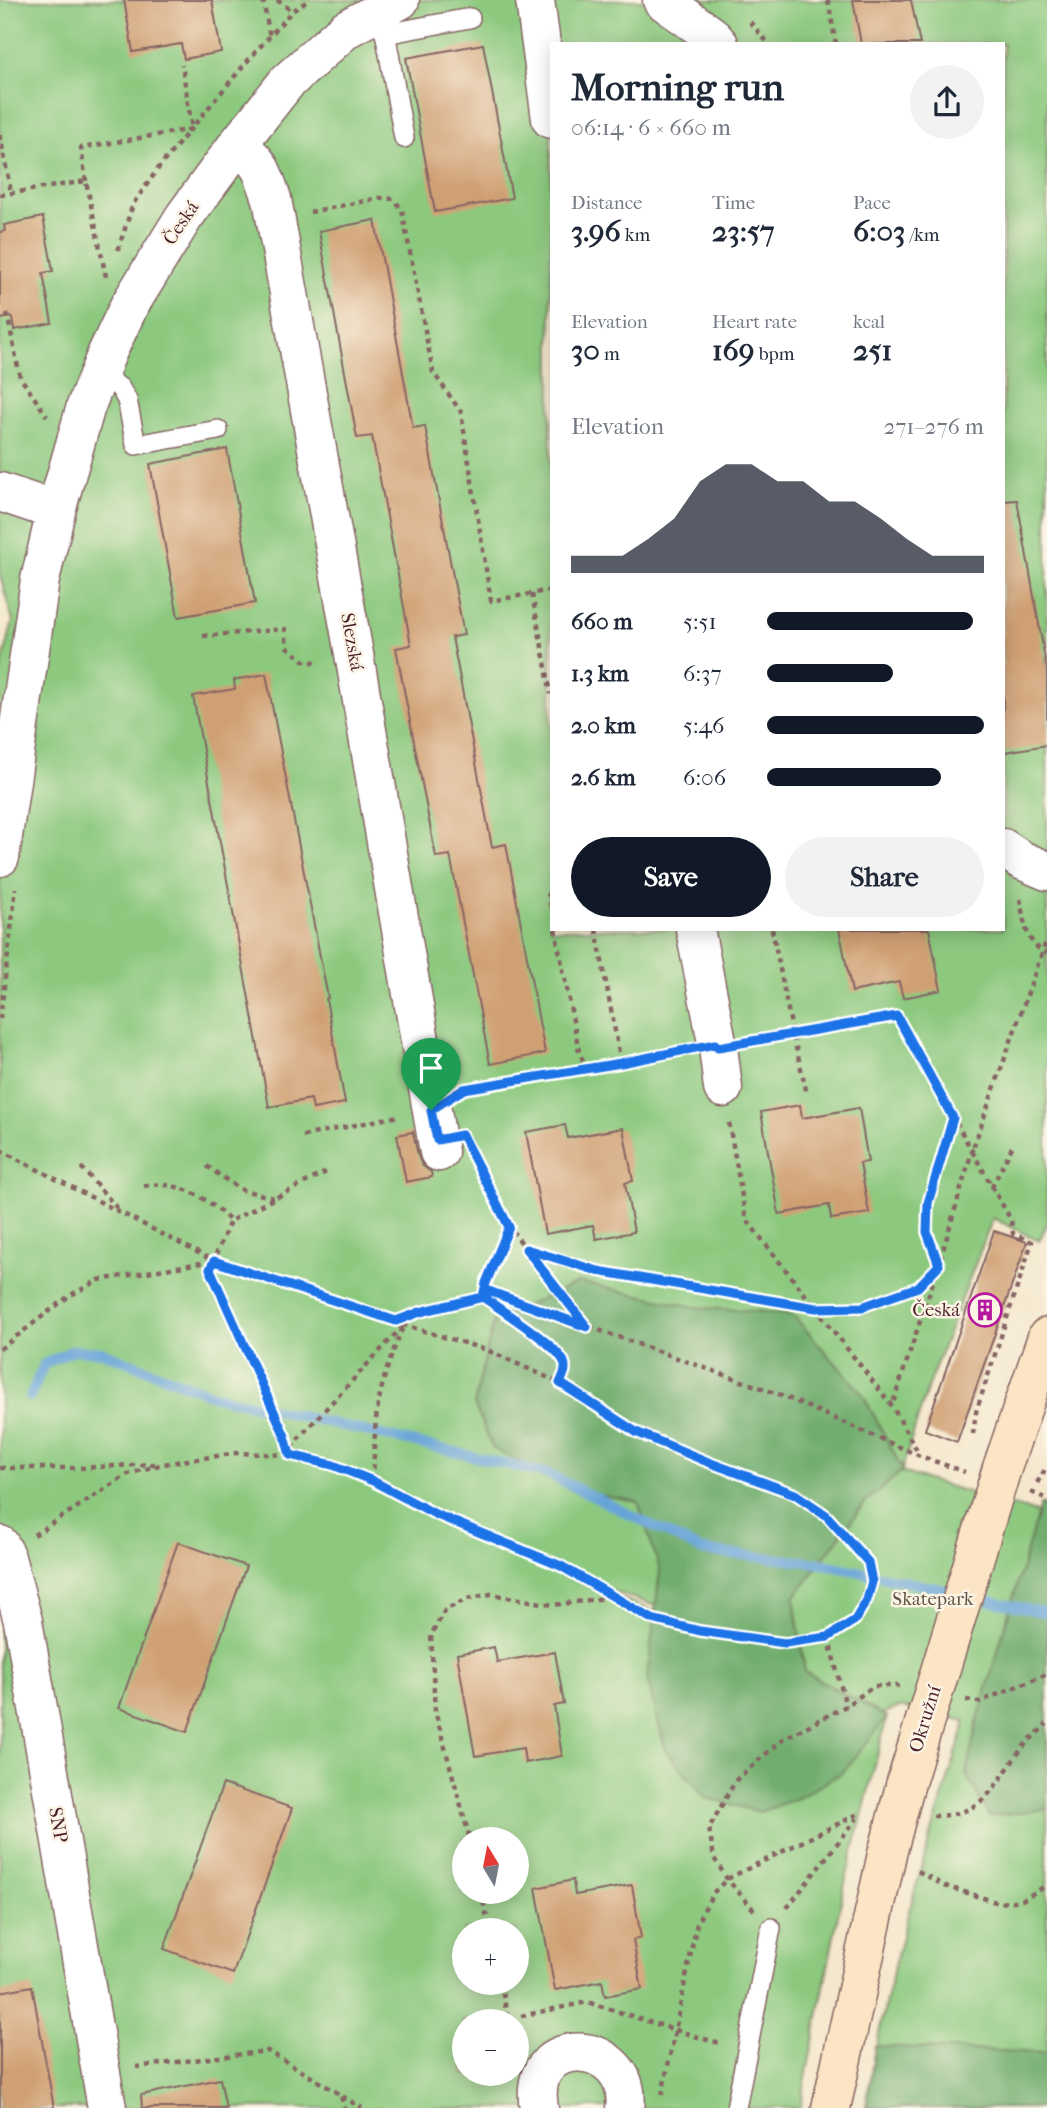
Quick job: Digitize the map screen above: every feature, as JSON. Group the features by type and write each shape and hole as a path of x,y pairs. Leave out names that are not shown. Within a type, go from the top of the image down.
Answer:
{"street":[{"path":"535,0 550,112"},
{"path":"662,0 717,42"},
{"name":"Česká","path":"0,857 40,580 56,511 75,442 99,372 129,306 184,217 287,82 346,29 389,14"},
{"name":"Slezská","path":"237,145 252,155 263,171 272,199 354,654 436,1134"},
{"path":"0,492 56,511"},
{"path":"1005,849 1021,860 1033,880"},
{"path":"695,931 718,1047 723,1088"},
{"name":"Okružní","path":"831,2108 887,1854 888,1804 980,1467 1047,1337"},
{"name":"SNP","path":"3,1549 23,1621 107,2108"},
{"path":"539,2108 537,2085 542,2071 561,2056 581,2052 602,2059 619,2074 625,2088 642,2104"}],"lane":[{"path":"404,138 389,14 470,18"},
{"path":"99,372 120,388 127,400 136,444 218,430"},
{"path":"736,2108 771,1928"}],"path":[{"path":"263,0 271,37"},
{"path":"277,0 292,12"},
{"path":"115,261 133,204 160,166 244,65 292,12 309,0"},
{"path":"828,0 836,42"},
{"path":"182,65 192,129"},
{"path":"111,273 107,284 81,148 192,129"},
{"path":"0,135 11,193"},
{"path":"0,195 86,181"},
{"path":"299,214 380,198 394,199 402,210 433,372 461,412 492,601 550,590"},
{"path":"7,313 19,377 52,423 55,411"},
{"path":"532,594 550,689"},
{"path":"203,636 285,629 287,647 307,663"},
{"path":"1033,880 1029,938 1044,953"},
{"path":"548,892 550,902"},
{"path":"555,931 579,1051 586,1068"},
{"path":"596,931 621,1063"},
{"path":"772,931 807,1094"},
{"path":"892,1406 939,1265 972,1151 1047,939"},
{"path":"436,1134 464,1089 621,1063 697,1047 715,1044 718,1047 897,1016 1011,1220 1013,1234 1032,1242 976,1412 973,1436"},
{"path":"486,1290 781,1395 920,1456 892,1406 746,1219 723,1088"},
{"path":"939,1265 927,1232 928,1203 953,1118"},
{"path":"303,1136 462,1135 509,1227 587,1327"},
{"path":"992,1188 1014,1143"},
{"path":"0,1150 214,1261 487,1350 560,1383 636,1432 795,1494 826,1515 868,1562 872,1582 867,1600 855,1620 828,1637 785,1643 700,1631 652,1619 561,1566 435,1514 373,1481 333,1465 290,1455 237,1453 163,1464 0,1468"},
{"path":"207,1166 239,1189 275,1198"},
{"path":"80,1167 120,1212"},
{"path":"290,1455 285,1436 210,1269 230,1221 326,1172"},
{"path":"144,1186 155,1184 195,1194 215,1205 230,1221"},
{"path":"483,1297 509,1227"},
{"path":"526,1249 598,1271 816,1308 862,1307 918,1287 939,1265"},
{"path":"0,1349 69,1296 99,1280 214,1261"},
{"path":"396,1321 420,1312 483,1297"},
{"path":"483,1297 550,1347 563,1360 566,1370 560,1383"},
{"path":"290,1455 294,1443 404,1325"},
{"path":"373,1481 376,1418 389,1365 404,1325"},
{"path":"3,1549 128,1474 163,1464"},
{"path":"467,1827 435,1711 431,1634 445,1610 467,1599 491,1594 553,1605 612,1597"},
{"path":"828,1637 846,1706 783,1739 736,1780 709,1828 714,1858 727,1879 771,1928 888,1804"},
{"path":"642,2104 663,2093 698,1923 712,1893 727,1879 888,1804 943,1816 971,1808 996,1787 1021,1749 1047,1724"},
{"path":"887,1854 945,1885 999,1903 1022,1900 1047,1885"},
{"path":"529,2014 587,2002 711,2041 748,2047"},
{"path":"101,2071 268,2051 362,2108"},
{"path":"341,2095 344,2108"}],"green space":[{"name":"Skatepark","path":"0,0 1047,0 1047,1224 1039,1241 993,1218 929,1383 901,1472 1047,1516 1047,2108 866,2108 884,2009 896,1961 966,1721 900,1707 882,1714 887,1717 842,1895 800,2108 0,2108 0,673 13,621 0,575","holes":["863,1505 794,1598 805,1672 558,1573 716,1626"]},
{"path":"579,1282 694,1307 792,1314 862,1393 903,1470 863,1505 794,1598 805,1672 887,1717 843,1772 798,1798 760,1812 706,1798 666,1751 647,1678 660,1570 638,1502 586,1493 493,1449 474,1404 494,1320"},
{"path":"1040,1505 1047,1505 1047,1809 989,1816 966,1774 977,1723"},
{"path":"875,2046 1047,2053 1047,2108 866,2108"}],"building":[{"path":"124,0 212,0 221,52 184,59 181,44 133,52"},
{"path":"853,0 911,0 920,42 861,42"},
{"path":"483,44 512,198 435,212 406,58"},
{"path":"43,217 53,271 43,273 52,323 14,330 12,317 0,319 0,232 5,231 4,225"},
{"path":"375,220 413,428 425,426 464,635 452,637 492,847 506,844 545,1053 490,1064 450,855 436,857 396,648 411,645 372,436 357,438 319,231"},
{"path":"227,449 255,603 178,617 150,464"},
{"path":"1017,500 1047,670 1047,745 1005,752 1005,501"},
{"path":"266,674 328,998 326,999 345,1103 313,1109 311,1099 269,1107 193,696 235,689 234,680"},
{"path":"839,931 929,931 941,990 903,998 899,982 852,992"},
{"path":"800,1105 802,1118 859,1108 868,1162 860,1163 869,1213 831,1219 829,1205 779,1214 761,1112"},
{"path":"565,1125 568,1138 623,1128 633,1181 625,1183 634,1232 596,1239 593,1225 545,1234 526,1132"},
{"path":"413,1132 418,1156 432,1177 406,1182 397,1135"},
{"name":"Česká","path":"994,1231 1027,1242 957,1442 925,1430"},
{"path":"178,1542 246,1566 187,1732 119,1708"},
{"path":"494,1647 497,1662 555,1652 564,1704 554,1706 562,1756 525,1763 523,1748 475,1756 457,1654"},
{"path":"223,1784 292,1808 233,1974 164,1949"},
{"path":"573,1880 575,1895 632,1885 641,1938 633,1940 642,1989 605,1996 602,1981 555,1990 536,1888"},
{"path":"32,1986 54,2108 0,2108 0,1992"},
{"path":"220,2079 226,2108 142,2108 141,2095"}],"waterway":[{"path":"30,1397 44,1364 73,1350 102,1352 215,1396 548,1474 703,1551 819,1563 958,1593"},
{"path":"972,1597 1047,1613"}],"place":[{"name":"Česká","path":"985,1310"}],"route":[{"path":"431,1110 437,1140 462,1135 509,1227 483,1297 420,1312 396,1321 214,1261 210,1269 285,1436 290,1455 333,1465 373,1481 435,1514 561,1566 652,1619 700,1631 785,1643 828,1637 855,1620 867,1600 872,1582 868,1562 826,1515 795,1494 636,1432 560,1383 566,1370 563,1360 550,1347 483,1297 486,1290 587,1327 526,1249 598,1271 816,1308 862,1307 918,1287 939,1265 927,1232 928,1203 953,1118 897,1016 718,1047 715,1044 697,1047 621,1063 464,1089 431,1110"}]}
